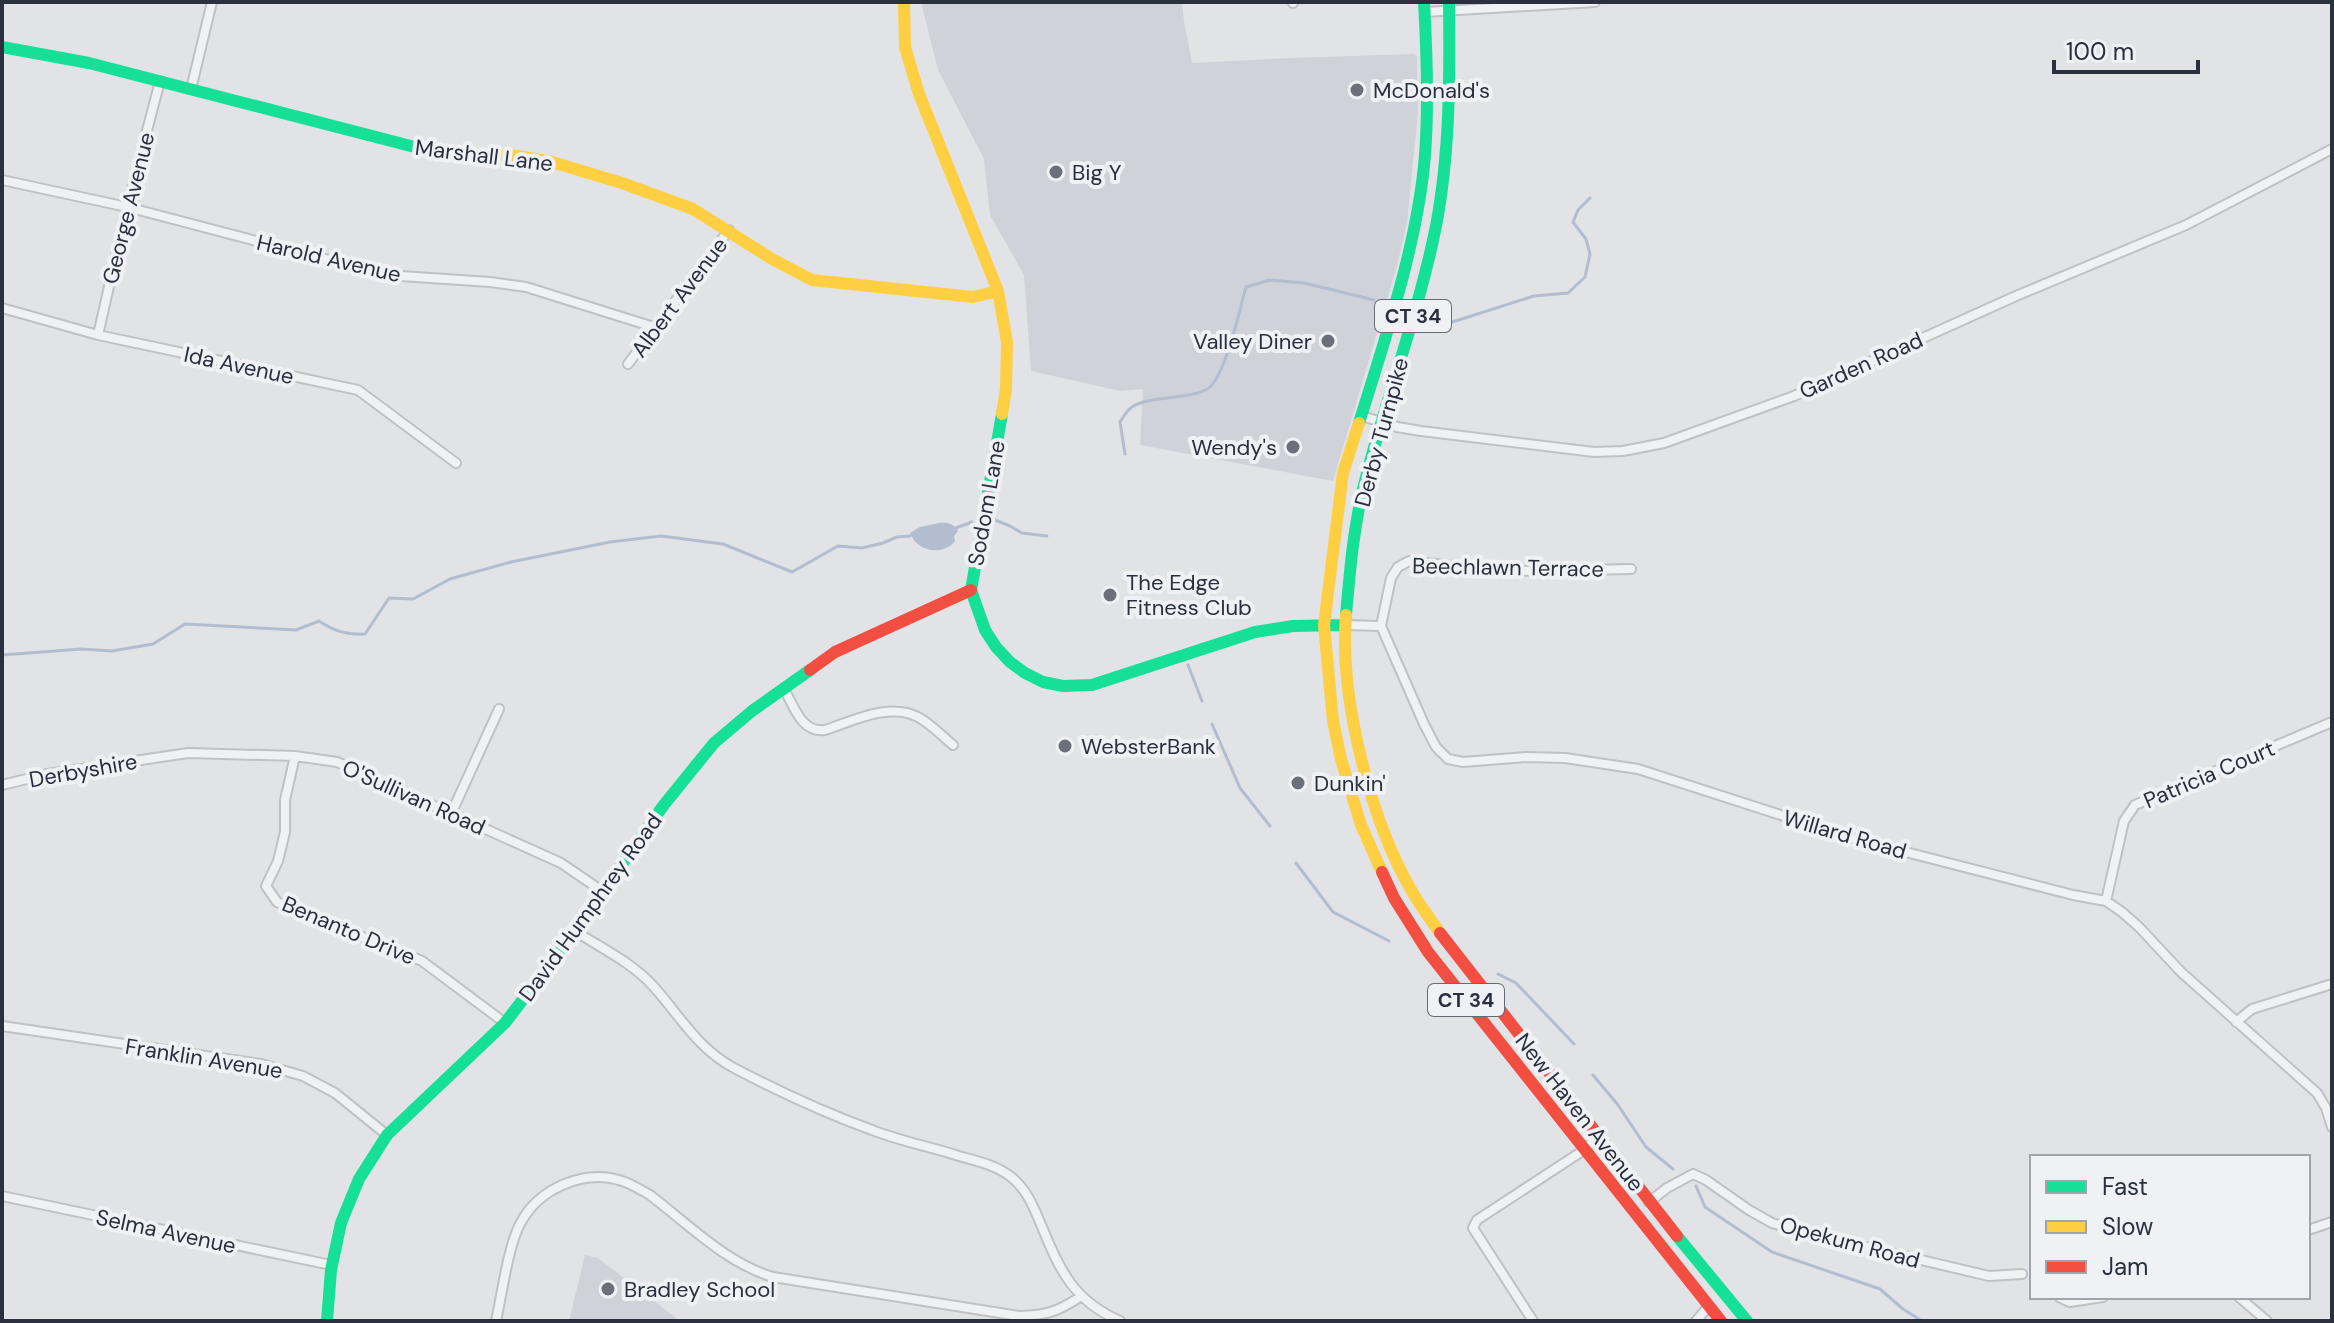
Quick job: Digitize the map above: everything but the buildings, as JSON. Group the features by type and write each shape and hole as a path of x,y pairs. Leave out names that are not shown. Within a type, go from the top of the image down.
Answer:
{"main road":[{"name":"Sodom Lane","path":"904,2 905,47 919,94 998,291 1007,342 1006,389 971,590 976,613 991,642 1019,670 1038,679 1085,686 1282,626 1345,625"},
{"name":"Derby Turnpike","path":"1345,625 1352,546 1365,479 1436,225 1444,161 1451,40 1449,6"},
{"name":"Derby Turnpike","path":"1324,625 1343,473 1387,334 1415,222 1425,158 1429,85 1424,7"},
{"path":"1426,41 1451,40"},
{"name":"Marshall Lane","path":"2,47 89,63 434,152 518,156 552,162 693,209 772,259 812,280 973,297 998,291"},
{"path":"1358,430 1379,437"},
{"name":"David Humphrey Road","path":"327,1321 331,1265 342,1217 358,1179 387,1135 505,1023 702,757 737,723 835,652 971,590"},
{"name":"New Haven Avenue","path":"1324,625 1330,696 1341,759 1361,825 1394,898 1428,952 1721,1321"},
{"name":"New Haven Avenue","path":"1345,625 1348,686 1360,755 1379,821 1412,892 1445,940 1649,1202 1747,1321"}],"street":[{"path":"191,89 212,2"},
{"path":"1424,7 1595,2"},
{"name":"George Avenue","path":"98,335 160,81"},
{"name":"Garden Road","path":"1362,416 1421,431 1594,452 1623,451 1664,443 1794,396 2016,296 2186,225 2332,149"},
{"name":"Harold Avenue","path":"2,180 127,207 386,275 526,287 657,328"},
{"name":"Albert Avenue","path":"628,364 729,230"},
{"name":"Ida Avenue","path":"2,308 98,335 358,390 456,463"},
{"name":"Beechlawn Terrace","path":"1381,626 1391,578 1398,567 1409,561 1500,570 1631,569"},
{"path":"1345,625 1381,626"},
{"name":"Willard Road","path":"1381,626 1424,724 1436,747 1448,759 1463,762 1526,757 1565,758 1638,769 1855,839 2106,901 2139,927 2181,972 2317,1093 2332,1127"},
{"path":"784,689 804,724 814,731 896,711 921,719 953,745"},
{"path":"451,814 499,709"},
{"name":"Patricia Court","path":"2106,901 2124,821 2135,805 2332,722"},
{"name":"O'Sullivan Road","path":"164,756 188,753 295,756 337,762 561,863 602,891"},
{"name":"Derbyshire","path":"2,785 47,774 164,756"},
{"name":"Benanto Drive","path":"295,756 285,800 285,832 278,861 266,886 277,902 422,961 505,1023"},
{"path":"575,931 640,974 694,1037 709,1052 732,1067 873,1131 990,1165 1010,1177 1032,1204 1055,1259 1080,1297 1120,1321"},
{"path":"2236,1022 2252,1009 2332,984"},
{"name":"Franklin Avenue","path":"2,1026 261,1064 303,1076 335,1093 387,1135"},
{"path":"1533,1321 1473,1228 1477,1220 1584,1150 1600,1136"},
{"name":"Opekum Road","path":"1649,1202 1693,1174 1772,1223 1989,1276 2022,1274"},
{"path":"496,1321 515,1237 526,1214 553,1190 580,1179 600,1178 621,1180 650,1195 733,1259 773,1277 1019,1316 1045,1316 1080,1297"},
{"name":"Selma Avenue","path":"2,1196 331,1265"},
{"path":"2310,1229 2332,1222"},
{"path":"2063,1299 2070,1302 2090,1299"},
{"path":"2241,1299 2267,1321"},
{"path":"1696,1321 1708,1307"}],"shaded area":[{"path":"921,2 1182,2 1192,63 1417,56 1418,112 1407,223 1333,481 1140,445 1143,389 1120,391 1031,371 1024,275 990,215 984,159 938,70"},
{"name":"Bradley School","path":"585,1255 598,1258 680,1321 569,1321"}],"water":[{"path":"950,524 958,531 955,541 943,549 923,548 910,533 920,527"}],"waterway":[{"path":"1446,324 1534,296 1568,293 1585,277 1590,254 1586,239 1573,222 1578,210 1590,198"},
{"path":"1125,454 1120,422 1130,408 1140,403 1203,391 1216,379 1227,354 1246,287 1270,280 1304,283 1374,300"},
{"path":"995,520 1022,533 1047,536"},
{"path":"953,529 972,522"},
{"path":"2,655 81,649 112,651 153,644 185,624 296,630 319,621 340,632 365,634 389,598 413,599 450,579 511,562 610,542 661,536 723,544 792,572 838,546 862,548 910,536"},
{"path":"1188,665 1202,701"},
{"path":"1212,724 1240,788 1270,826"},
{"path":"1296,863 1333,912 1389,941"},
{"path":"1498,974 1516,983 1574,1044"},
{"path":"1593,1075 1646,1147 1673,1169"},
{"path":"1696,1186 1705,1207 1772,1252 1880,1289 1922,1321"}],"traffic: fast":[{"path":"1359,423 1408,256 1421,188 1427,117 1424,2"},
{"path":"1346,615 1362,494 1421,289 1441,198 1447,143 1449,2"},
{"path":"2,47 89,63 434,152 452,153"},
{"path":"1002,414 971,590 985,630 996,647 1025,673 1043,682 1063,686 1092,685 1255,632 1293,626 1345,625"},
{"path":"327,1321 331,1270 341,1223 359,1179 387,1135 505,1023 575,931 663,806 714,743 752,711 810,670"},
{"path":"1677,1236 1747,1321"}],"traffic: slow":[{"path":"904,2 905,47 919,94 998,291 1007,342 1002,414"},
{"path":"452,153 518,156 552,162 622,183 693,209 772,259 812,280 973,297 998,291"},
{"path":"1359,423 1343,473 1324,625 1333,721 1341,759 1361,825 1382,872"},
{"path":"1346,615 1345,648 1353,721 1371,796 1398,864 1440,933"}],"traffic: jam":[{"path":"810,670 835,652 971,590"},
{"path":"1382,872 1394,898 1428,952 1721,1321"},
{"path":"1440,933 1677,1236"}],"place":[{"name":"McDonald's","path":"1357,90"},
{"name":"Big Y","path":"1056,172"},
{"name":"Valley Diner","path":"1328,341"},
{"name":"Wendy's","path":"1293,447"},
{"name":"The Edge Fitness Club","path":"1110,595"},
{"name":"WebsterBank","path":"1065,746"},
{"name":"Dunkin'","path":"1298,783"},
{"name":"Bradley School","path":"608,1289"}]}
